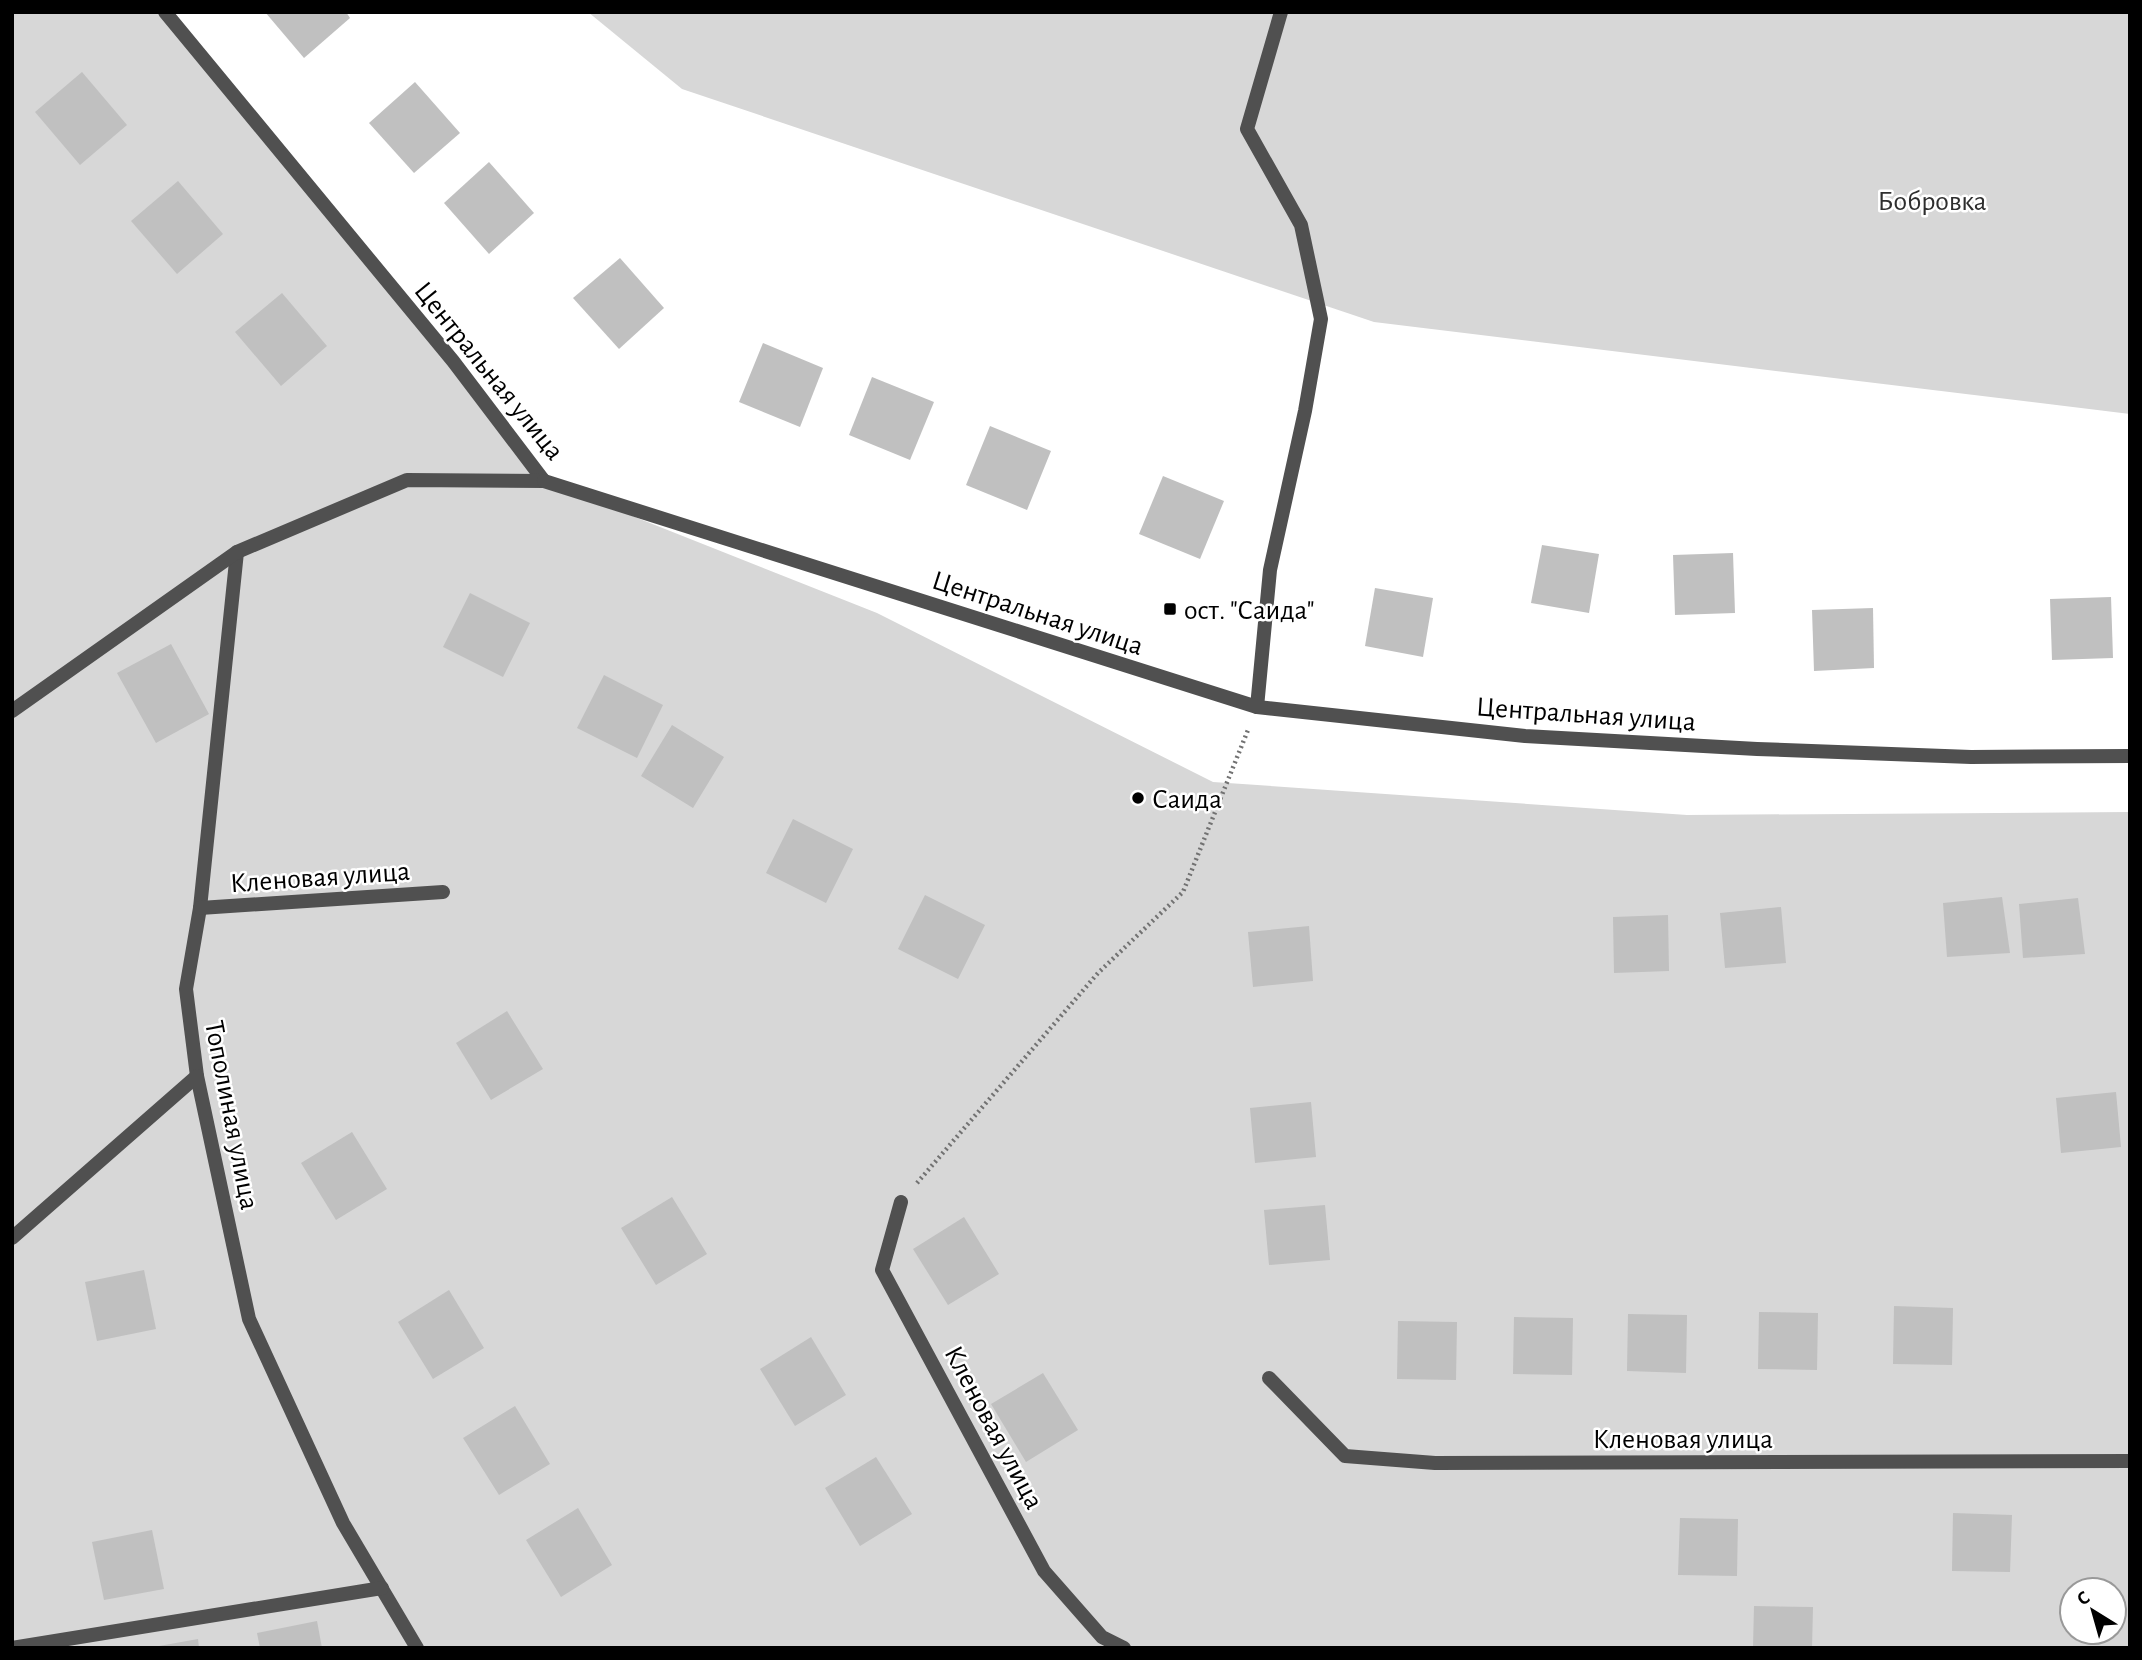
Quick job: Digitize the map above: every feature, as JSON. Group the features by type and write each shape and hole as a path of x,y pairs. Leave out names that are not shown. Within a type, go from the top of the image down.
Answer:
{"street":[{"name":"Центральная улица","path":"166,12 453,360 544,481 1257,707 1525,736 1757,749 1971,757 2130,755"},
{"path":"1257,707 1270,570 1305,411 1321,319 1300,225 1247,130 1281,12"},
{"path":"12,712 237,552 407,480 544,481"},
{"name":"Тополиная улица","path":"237,552 200,908 186,989 197,1076 249,1319 343,1523 417,1648"},
{"name":"Кленовая улица","path":"200,908 443,892"},
{"path":"12,1238 197,1076"},
{"name":"Кленовая улица","path":"901,1202 882,1270 1044,1571 1102,1637 1124,1648"},
{"name":"Кленовая улица","path":"1269,1378 1345,1456 1435,1462 2130,1461"},
{"path":"12,1648 382,1588"}],"path":[{"path":"901,1202 1098,973 1183,892 1257,707"}],"green space":[{"path":"12,12 165,12 544,481 877,613 1213,782 1687,815 2130,812 2130,1648 12,1648"},
{"name":"Бобровка","path":"588,12 2130,12 2130,414 1374,322 682,89"}],"building":[{"path":"265,12 346,12 350,18 304,58"},
{"path":"82,72 127,125 80,165 35,112"},
{"path":"415,82 460,133 414,173 369,123"},
{"path":"489,162 534,213 489,254 444,203"},
{"path":"178,181 223,234 177,274 131,221"},
{"path":"620,258 664,308 619,349 573,298"},
{"path":"282,293 327,346 281,386 235,332"},
{"path":"763,343 823,368 800,427 739,402"},
{"path":"872,377 934,402 910,460 849,435"},
{"path":"990,426 1051,451 1027,510 966,485"},
{"path":"1163,476 1224,501 1200,559 1139,534"},
{"path":"1542,545 1599,554 1589,613 1531,603"},
{"path":"1733,553 1735,613 1675,615 1673,555"},
{"path":"1375,588 1433,598 1423,657 1365,646"},
{"path":"470,593 530,623 503,677 443,647"},
{"path":"2111,597 2113,658 2052,660 2050,599"},
{"path":"1873,608 1874,668 1814,671 1812,610"},
{"path":"171,644 209,714 156,743 117,673"},
{"path":"604,675 663,705 637,758 577,728"},
{"path":"672,725 724,757 693,808 641,776"},
{"path":"793,819 853,849 826,903 766,873"},
{"path":"925,895 985,925 958,979 898,949"},
{"path":"2002,897 2010,953 1947,957 1943,903"},
{"path":"2078,898 2085,954 2023,958 2019,904"},
{"path":"1781,907 1786,963 1725,968 1720,913"},
{"path":"1668,915 1669,971 1614,973 1613,917"},
{"path":"1309,926 1313,981 1253,987 1248,932"},
{"path":"507,1011 543,1069 491,1100 456,1043"},
{"path":"2116,1092 2121,1147 2061,1153 2056,1098"},
{"path":"1311,1102 1316,1157 1255,1163 1250,1108"},
{"path":"352,1132 387,1189 336,1220 301,1163"},
{"path":"672,1197 707,1254 656,1285 621,1228"},
{"path":"1325,1205 1330,1260 1269,1265 1264,1210"},
{"path":"964,1217 999,1274 948,1305 913,1249"},
{"path":"144,1270 156,1329 97,1341 85,1282"},
{"path":"449,1290 484,1348 433,1379 398,1322"},
{"path":"1894,1306 1953,1308 1952,1365 1893,1364"},
{"path":"1759,1312 1818,1313 1817,1370 1758,1369"},
{"path":"1628,1314 1687,1315 1686,1373 1627,1371"},
{"path":"1514,1317 1573,1318 1572,1375 1513,1374"},
{"path":"1398,1321 1457,1322 1456,1380 1397,1379"},
{"path":"811,1337 846,1395 795,1426 760,1369"},
{"path":"1043,1373 1078,1430 1026,1462 991,1404"},
{"path":"515,1406 550,1464 499,1495 463,1438"},
{"path":"876,1457 912,1514 860,1546 825,1488"},
{"path":"578,1508 612,1565 561,1597 526,1540"},
{"path":"1953,1513 2012,1515 2010,1572 1952,1571"},
{"path":"1680,1518 1738,1519 1737,1576 1678,1575"},
{"path":"152,1530 164,1589 104,1600 92,1542"},
{"path":"1754,1606 1813,1607 1812,1648 1753,1648"},
{"path":"317,1621 322,1648 260,1648 257,1633"},
{"path":"198,1639 199,1648 159,1648 159,1646"}],"place":[{"name":"ост. \"Саида\"","path":"1170,609"},
{"name":"Саида","path":"1138,798"}]}
